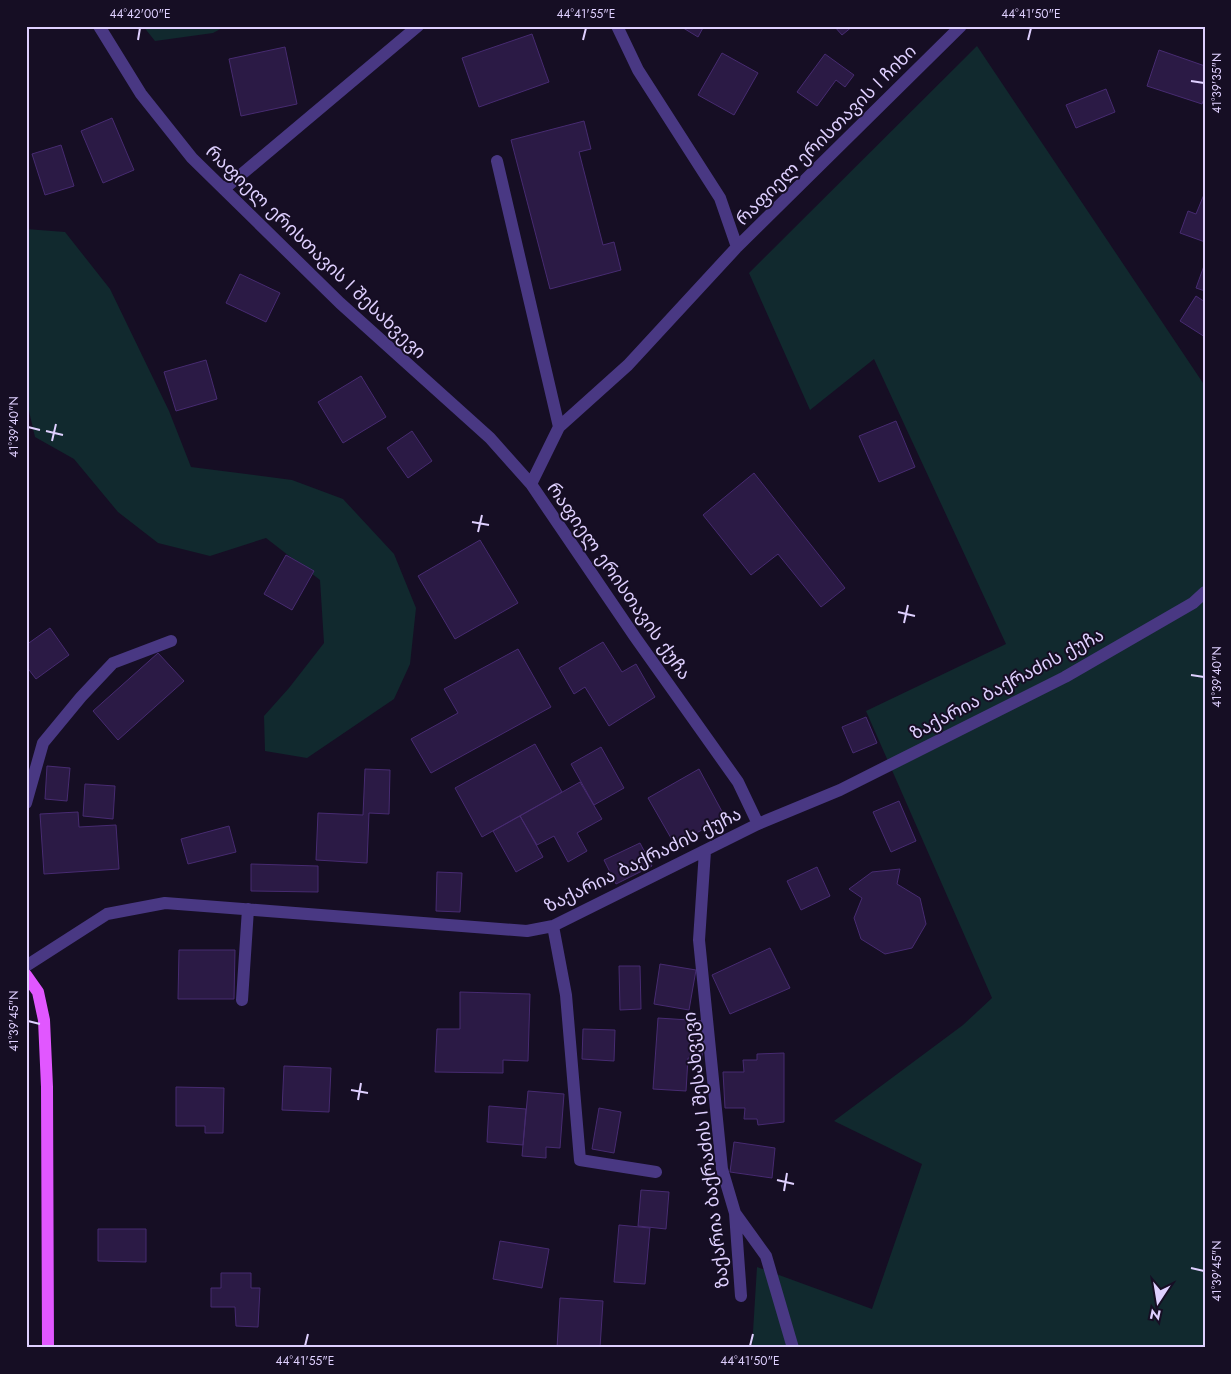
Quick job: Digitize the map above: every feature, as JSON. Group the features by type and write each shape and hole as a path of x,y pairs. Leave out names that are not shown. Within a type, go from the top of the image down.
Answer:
{"main road":[{"path":"26,975 38,992 44,1020 47,1087 48,1348"}],"street":[{"name":"რაფიელ ერისთავის I შესახვევი","path":"99,26 141,94 192,158 340,303 490,438 531,484"},
{"path":"224,189 418,26"},
{"path":"617,26 638,70 720,198 737,248"},
{"name":"რაფიელ ერისთავის I ჩიხი","path":"737,248 961,26"},
{"path":"497,161 559,427"},
{"name":"რაფიელ ერისთავის ქუჩა","path":"737,248 628,365 559,427 531,484 635,637 738,782 758,824"},
{"name":"ზაქარია ბაქრაძის ქუჩა","path":"26,966 108,914 164,903 527,931 553,926 758,824 840,790 1065,677 1193,602 1205,592"},
{"path":"26,803 43,743 81,697 113,663 171,641"},
{"name":"ზაქარია ბაქრაძის I შესახვევი","path":"705,851 699,940 722,1169 735,1213 742,1296"},
{"path":"242,1000 248,909"},
{"path":"553,926 566,995 580,1160 656,1172"},
{"path":"735,1213 766,1256 793,1348"}],"green space":[{"path":"143,26 226,26 213,33 155,41"},
{"path":"977,46 1205,386 1205,1348 752,1348 757,1267 872,1309 922,1164 834,1121 963,1025 992,998 866,711 1006,644 874,359 810,410 749,273"},
{"path":"26,229 65,232 110,289 169,411 191,467 292,480 343,499 394,554 416,608 410,664 394,699 307,758 265,751 264,716 289,688 324,643 320,580 266,538 210,556 158,543 118,512 74,459 35,437 26,398"}],"building":[{"path":"680,26 704,26 698,37"},
{"path":"834,26 853,26 842,35"},
{"path":"532,34 549,82 479,107 462,58"},
{"path":"285,47 297,104 241,116 229,59"},
{"path":"1159,50 1205,66 1205,97 1202,104 1147,86"},
{"path":"722,53 758,73 734,115 698,95"},
{"path":"825,54 854,75 845,87 836,80 817,106 797,92"},
{"path":"1106,89 1115,112 1076,128 1066,105"},
{"path":"112,118 134,170 103,183 81,131"},
{"path":"584,121 591,149 579,152 603,245 614,242 621,270 550,289 511,140"},
{"path":"61,145 74,186 45,195 32,154"},
{"path":"1205,192 1205,242 1180,233 1188,211 1196,214"},
{"path":"1205,263 1205,291 1196,288"},
{"path":"240,274 280,293 266,322 226,303"},
{"path":"1196,296 1205,302 1205,337 1180,321"},
{"path":"206,360 217,399 176,411 164,372"},
{"path":"361,376 386,417 343,443 318,402"},
{"path":"896,421 915,467 879,482 859,436"},
{"path":"412,431 432,461 408,478 387,448"},
{"path":"754,473 845,588 821,607 778,554 751,575 703,515"},
{"path":"480,540 518,603 455,639 418,576"},
{"path":"286,555 314,571 292,610 264,594"},
{"path":"50,628 69,655 36,679 26,666 26,645"},
{"path":"603,642 622,672 636,664 655,697 609,726 585,687 574,694 559,668"},
{"path":"518,649 551,707 431,773 411,739 458,713 444,689"},
{"path":"158,653 184,681 118,740 93,711"},
{"path":"866,717 877,743 853,753 842,727"},
{"path":"535,744 562,792 482,837 455,788"},
{"path":"601,747 624,788 594,805 571,764"},
{"path":"47,766 70,768 67,801 45,799"},
{"path":"365,769 390,770 389,814 369,813 367,863 316,860 318,813 363,815"},
{"path":"699,769 725,817 675,845 648,798"},
{"path":"580,782 602,819 577,833 587,851 568,862 554,836 537,845 520,816"},
{"path":"85,784 115,786 113,819 83,816"},
{"path":"899,801 916,841 891,852 873,812"},
{"path":"78,812 79,827 116,825 119,869 44,874 40,814"},
{"path":"520,816 543,857 516,872 493,831"},
{"path":"229,826 236,852 188,864 181,839"},
{"path":"640,843 652,866 616,884 604,860"},
{"path":"251,864 318,866 318,892 251,891"},
{"path":"817,867 830,896 801,910 787,881"},
{"path":"900,869 897,884 920,898 926,924 912,948 885,954 861,939 854,918 862,898 849,889 872,872"},
{"path":"437,872 462,873 460,912 436,911"},
{"path":"770,948 790,988 730,1014 712,975"},
{"path":"179,950 235,950 234,999 178,999"},
{"path":"660,964 696,970 689,1010 654,1004"},
{"path":"619,966 640,966 641,1009 620,1010"},
{"path":"460,992 530,994 528,1061 503,1060 503,1073 435,1072 437,1029 460,1029"},
{"path":"658,1018 704,1021 702,1059 688,1058 686,1091 653,1089"},
{"path":"583,1029 615,1030 614,1061 582,1059"},
{"path":"784,1053 784,1122 758,1125 757,1119 744,1119 745,1108 725,1108 723,1072 744,1072 743,1060 757,1060 757,1054"},
{"path":"284,1066 331,1068 329,1112 282,1110"},
{"path":"176,1087 224,1088 223,1133 205,1133 205,1126 176,1126"},
{"path":"528,1091 564,1094 560,1148 546,1147 546,1158 522,1156"},
{"path":"489,1106 526,1109 523,1145 487,1142"},
{"path":"599,1108 621,1112 614,1153 592,1149"},
{"path":"734,1142 775,1148 772,1178 730,1172"},
{"path":"641,1190 669,1192 666,1229 638,1226"},
{"path":"619,1225 650,1228 645,1284 614,1282"},
{"path":"98,1229 146,1229 146,1262 98,1261"},
{"path":"500,1241 549,1249 542,1288 493,1279"},
{"path":"221,1273 251,1273 251,1288 260,1288 258,1327 236,1326 235,1307 211,1307 211,1288 221,1288"},
{"path":"560,1298 603,1301 600,1348 557,1348"}]}
